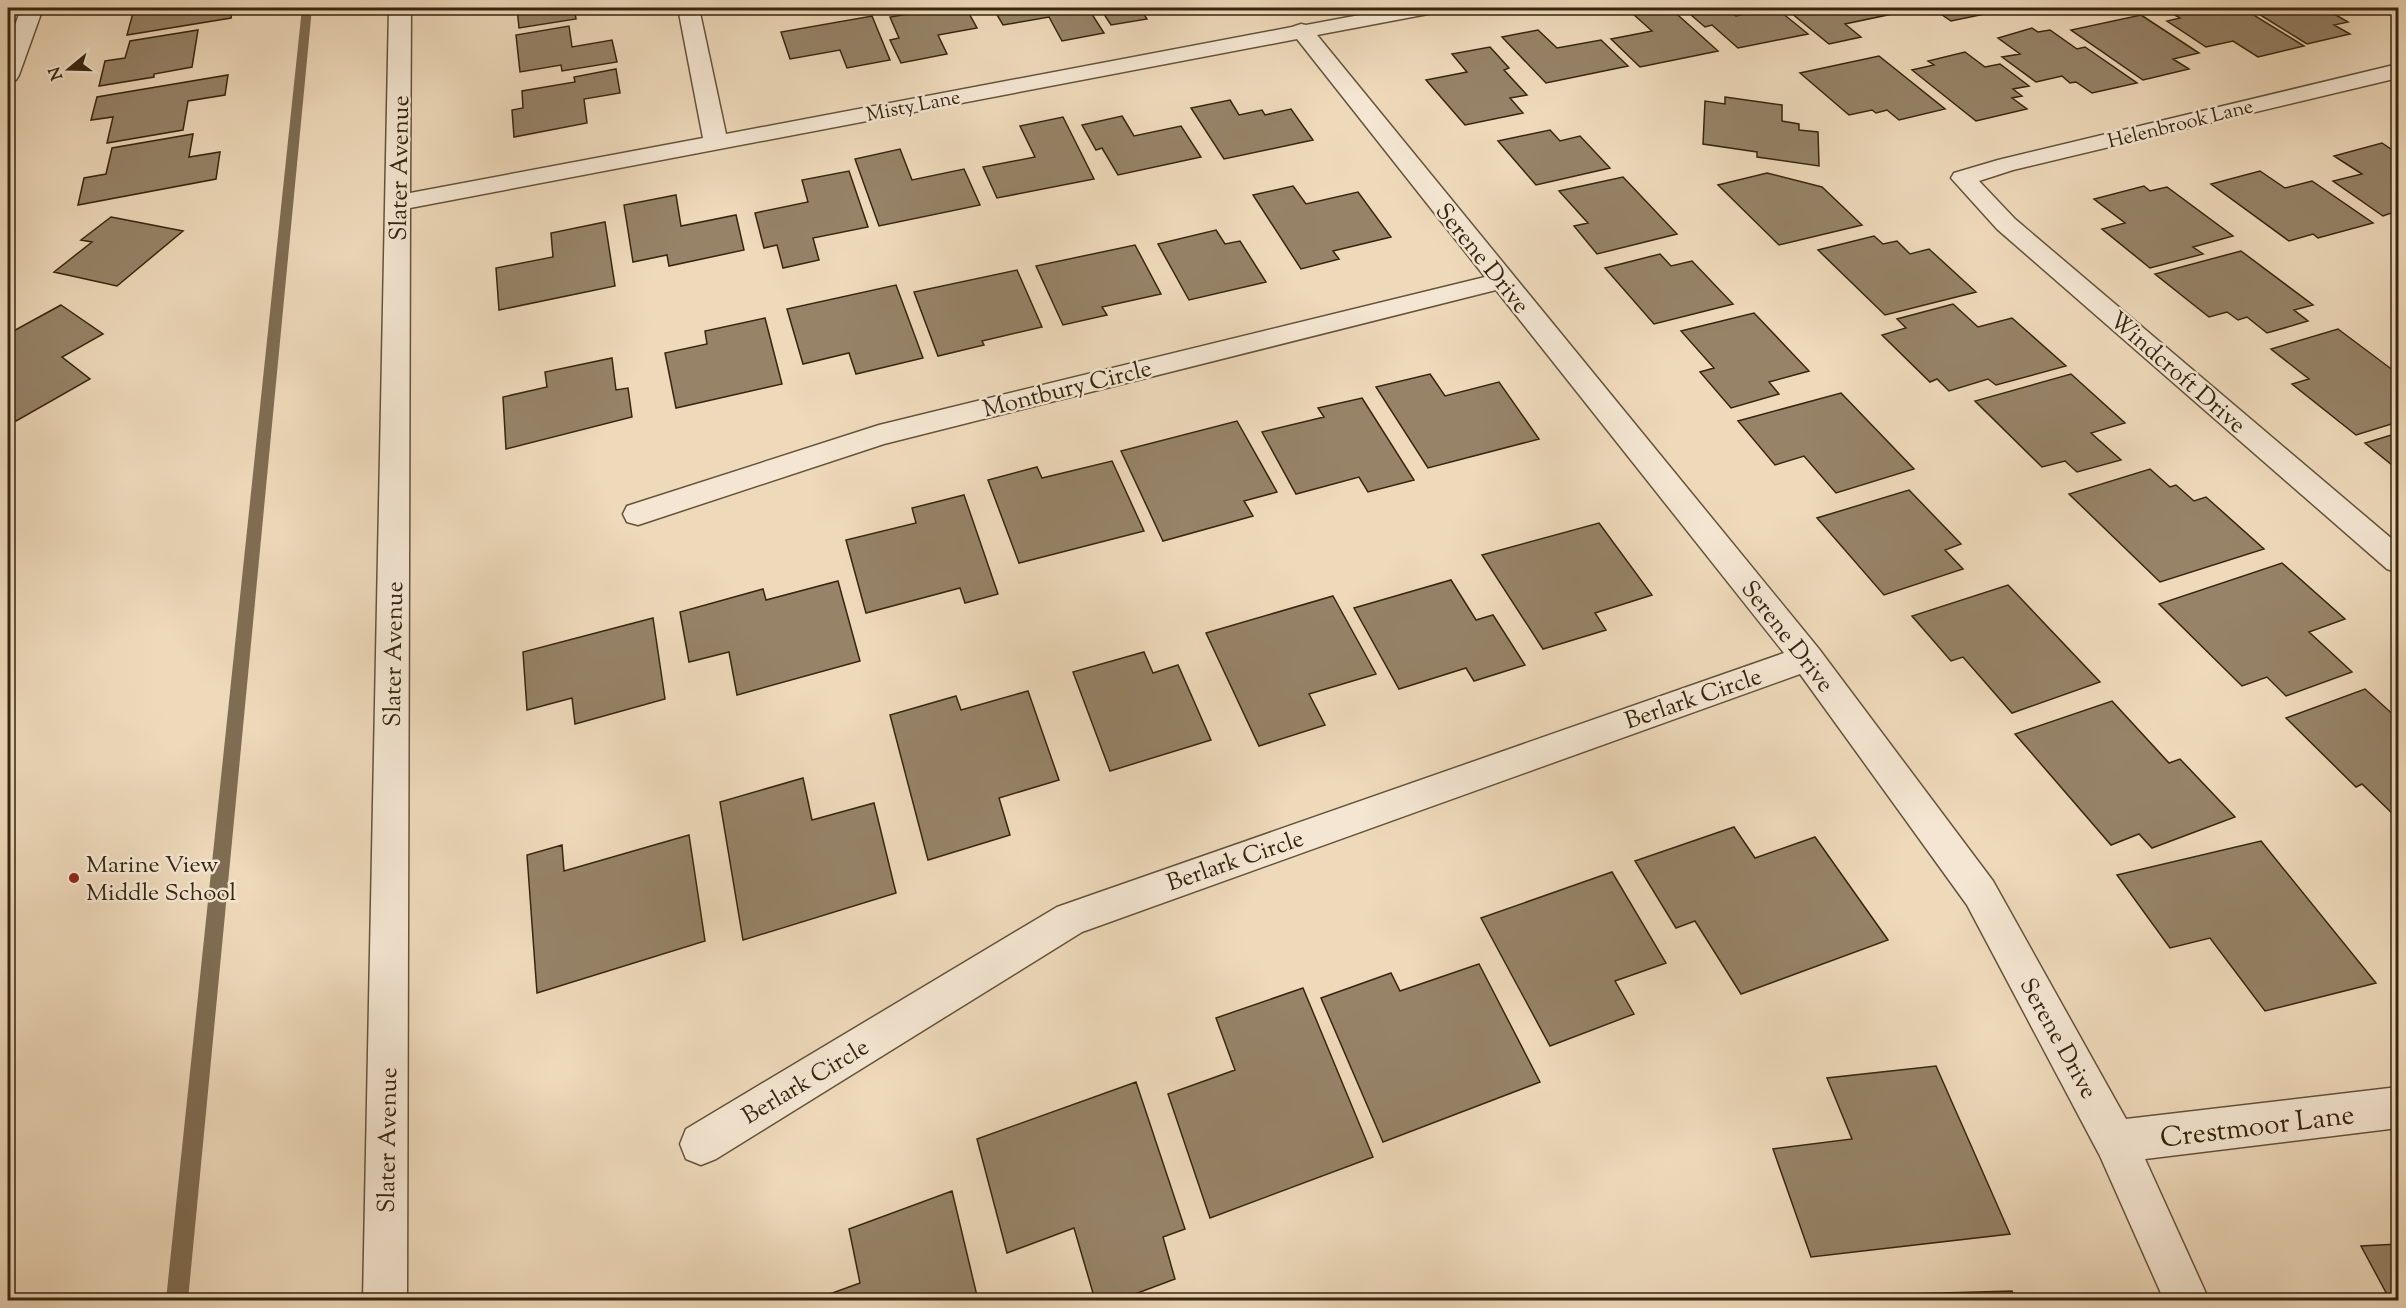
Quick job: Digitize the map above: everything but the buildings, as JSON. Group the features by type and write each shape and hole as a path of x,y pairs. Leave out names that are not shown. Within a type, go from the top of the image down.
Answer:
{"street":[{"path":"8,75 15,39 32,8"},
{"name":"Slater Avenue","path":"385,1300 400,8"},
{"path":"688,8 716,144"},
{"name":"Misty Lane","path":"398,203 716,144 1300,30 1428,8"},
{"name":"Serene Drive","path":"1300,30 1807,658 1980,893 2115,1141 2187,1300"},
{"name":"Helenbrook Lane","path":"1963,178 2006,165 2398,71"},
{"name":"Windcroft Drive","path":"1963,178 2006,224 2398,561"},
{"name":"Montbury Circle","path":"638,513 879,435 1501,281"},
{"name":"Berlark Circle","path":"701,1144 1070,919 1807,658"},
{"name":"Crestmoor Lane","path":"2115,1141 2398,1108"}],"waterway":[{"path":"177,1300 307,8"}],"place":[{"name":"Marine View Middle School","path":"74,878"}]}
